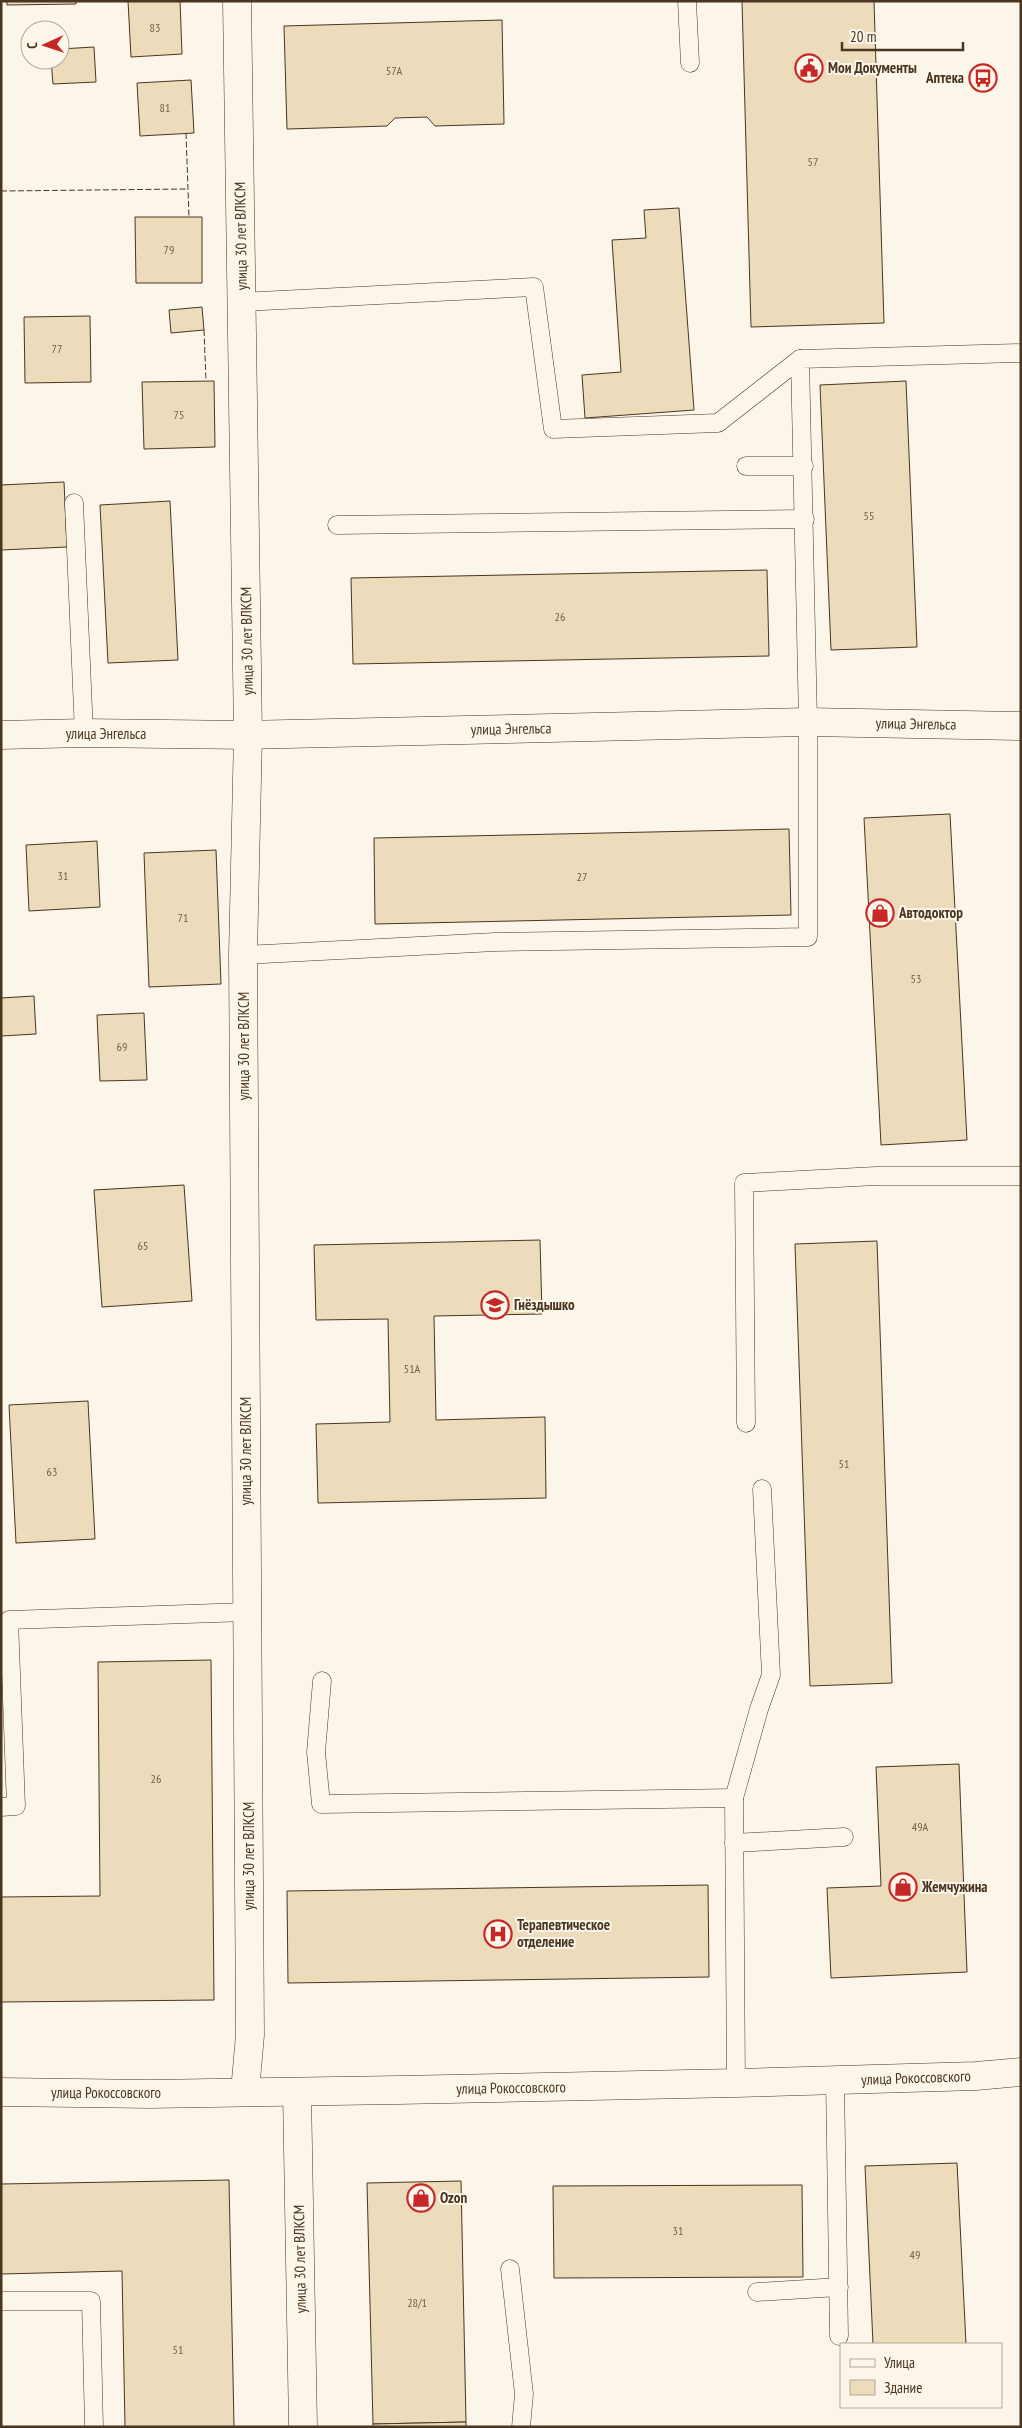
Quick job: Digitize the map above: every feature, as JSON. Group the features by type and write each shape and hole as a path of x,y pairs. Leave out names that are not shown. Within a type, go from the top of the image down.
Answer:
{"street":[{"name":"улица 30 лет ВЛКСМ","path":"237,1 248,735 243,955 250,2035 245,2091"},
{"name":"улица Энгельса","path":"1,735 84,733 248,735 808,722 1021,726"},
{"name":"улица Рокоссовского","path":"1,2092 150,2094 245,2091 297,2092 736,2083 976,2076 1021,2072"},
{"name":"улица 30 лет ВЛКСМ","path":"297,2092 303,2427"}],"lane":[{"path":"687,1 690,62"},
{"path":"242,302 534,287 554,429 718,423 800,359 1021,353"},
{"path":"243,955 496,942 808,937 808,722 804,466 800,359"},
{"path":"746,466 804,466"},
{"path":"74,503 84,733"},
{"path":"337,525 805,519"},
{"path":"746,1423 744,1183 876,1176 1021,1176"},
{"path":"736,2083 734,1798 758,1709 771,1675 762,1489"},
{"path":"1,1807 16,1806 5,1620 247,1612"},
{"path":"322,1681 316,1752 321,1804 734,1798"},
{"path":"734,1843 844,1837"},
{"path":"835,2080 839,2336"},
{"path":"510,2269 524,2394 521,2427"},
{"path":"757,2292 839,2288"},
{"path":"1,2301 91,2302 94,2427"}],"building":[{"path":"7,1 76,1 76,4 7,5"},
{"path":"128,1 180,1 182,54 131,57"},
{"path":"742,1 874,1 884,323 751,327"},
{"path":"502,20 504,124 435,126 427,117 395,118 387,126 287,129 284,26"},
{"path":"94,47 96,82 53,84 52,70 70,70 70,48"},
{"path":"191,80 194,133 140,136 137,83"},
{"path":"679,208 694,410 585,418 582,375 621,372 612,240 646,238 644,210"},
{"path":"135,217 202,217 202,283 136,283"},
{"path":"202,307 204,330 171,333 169,310"},
{"path":"90,316 91,382 25,383 24,317"},
{"path":"214,381 215,447 144,449 142,382"},
{"path":"906,381 917,647 831,650 820,385"},
{"path":"64,482 67,547 1,550 1,485"},
{"path":"170,501 178,660 108,663 100,505"},
{"path":"767,570 769,656 353,664 351,578"},
{"path":"950,814 967,1140 881,1145 864,818"},
{"path":"789,829 791,915 375,924 374,838"},
{"path":"97,841 100,907 29,911 26,845"},
{"path":"216,850 221,984 149,987 144,853"},
{"path":"34,996 36,1034 1,1036 1,998"},
{"path":"144,1013 147,1080 100,1081 97,1015"},
{"path":"184,1185 192,1301 102,1307 94,1190"},
{"path":"540,1240 542,1314 434,1316 436,1420 545,1417 546,1498 318,1503 316,1424 390,1422 388,1319 316,1320 314,1245"},
{"path":"877,1241 892,1683 810,1686 795,1244"},
{"path":"88,1401 95,1539 16,1543 9,1405"},
{"path":"211,1660 214,2000 1,2002 1,1897 100,1896 98,1662"},
{"path":"959,1764 967,1972 831,1978 827,1888 881,1886 876,1767"},
{"name":"Терапевтическое отделение","path":"708,1885 709,1977 288,1983 287,1891"},
{"path":"957,2163 966,2343 873,2343 865,2166"},
{"path":"229,2180 234,2427 125,2427 122,2271 1,2274 1,2184"},
{"path":"461,2181 466,2422 373,2424 367,2183"},
{"path":"802,2185 803,2277 554,2278 553,2186"},
{"path":"466,2422 466,2427 373,2427 373,2424"}],"fence":[{"path":"186,133 189,217"},
{"path":"1,191 187,189"},
{"path":"204,330 206,381"}],"place":[{"name":"Мои Документы","path":"809,68"},
{"name":"Аптека","path":"983,78"},
{"name":"Автодоктор","path":"880,913"},
{"name":"Гнёздышко","path":"495,1305"},
{"name":"Жемчужина","path":"903,1887"},
{"name":"Терапевтическое отделение","path":"498,1934"},
{"name":"Ozon","path":"421,2198"}]}
